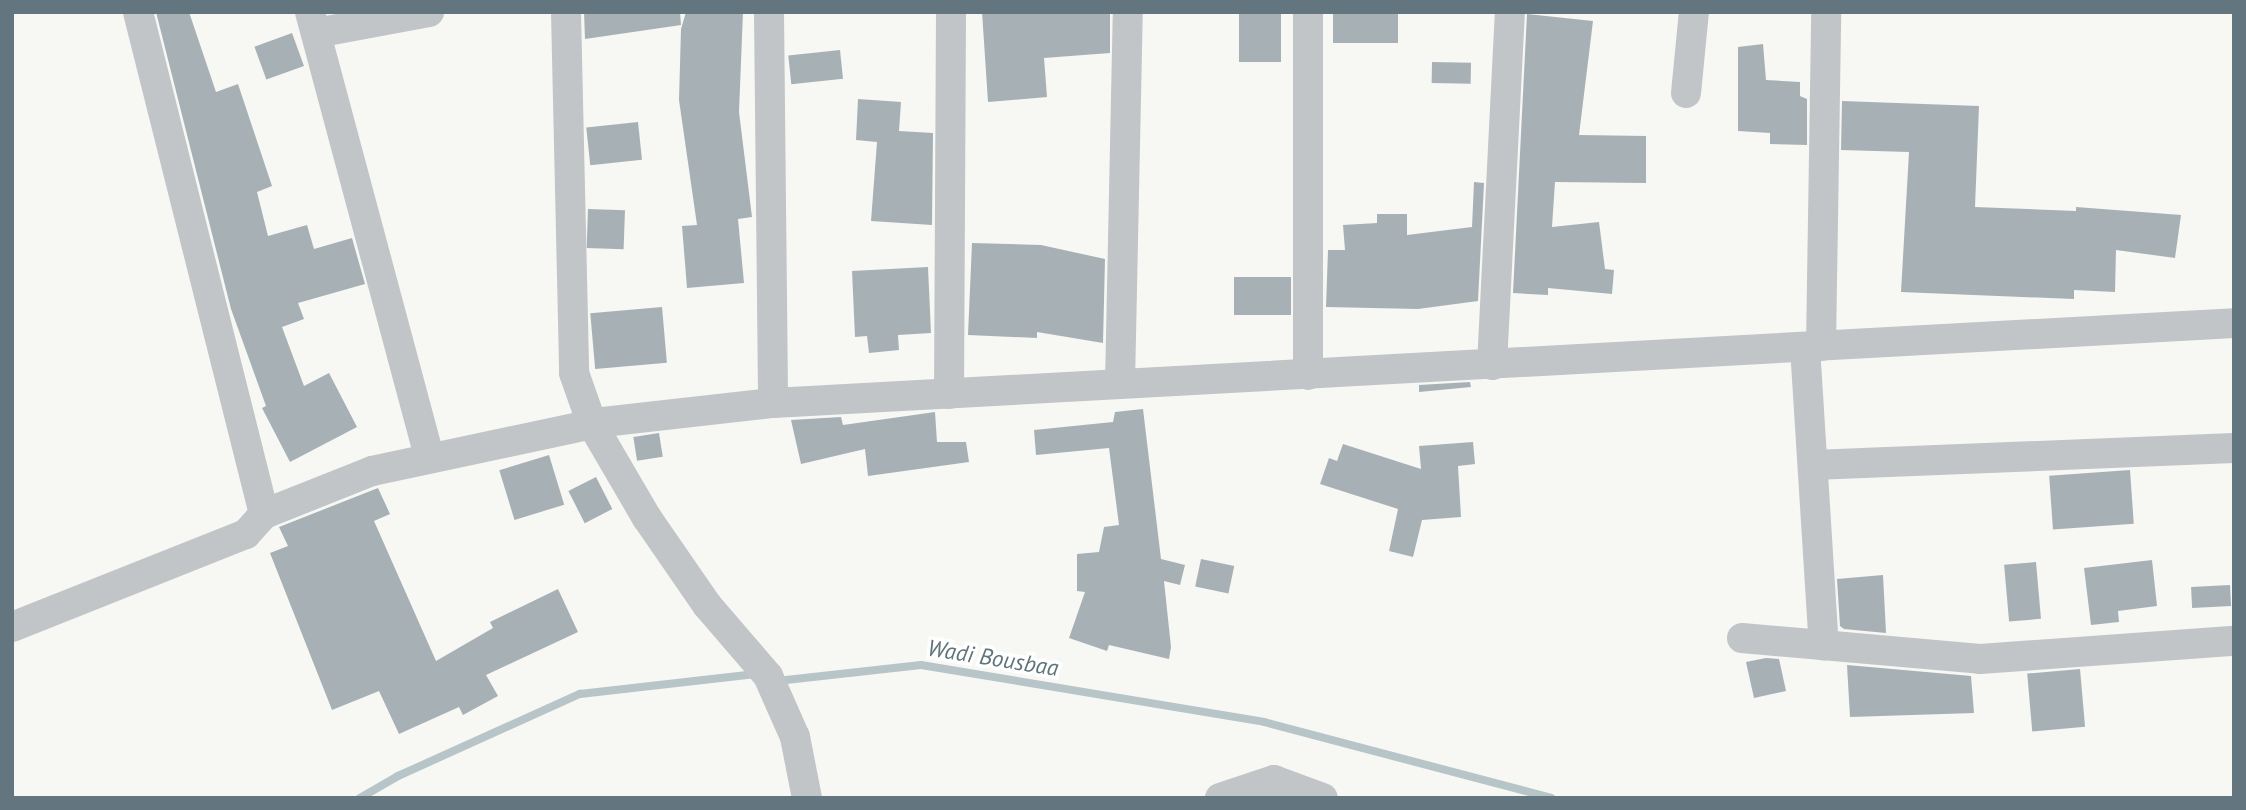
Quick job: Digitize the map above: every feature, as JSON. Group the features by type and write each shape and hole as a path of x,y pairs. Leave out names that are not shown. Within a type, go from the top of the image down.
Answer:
{"street":[{"path":"138,12 264,514"},
{"path":"429,12 313,23 429,456"},
{"path":"566,12 575,373 592,424 647,518 692,583 768,676 795,737 807,798"},
{"path":"769,12 773,403"},
{"path":"949,394 951,12"},
{"path":"1120,384 1128,12"},
{"path":"1308,12 1308,375"},
{"path":"1492,365 1510,12"},
{"path":"1686,93 1694,12"},
{"path":"1824,645 1813,465 1813,346 1826,12"},
{"path":"12,627 246,534 264,514 372,471 429,456 592,424 773,403 2234,323"},
{"path":"1813,465 2234,448"},
{"path":"1742,638 1980,659 2234,641"},
{"path":"1220,798 1274,780 1324,798"}],"building":[{"path":"156,12 189,12 216,92 238,84 272,186 257,192 268,236 307,225 314,249 352,238 365,284 298,303 304,319 282,327 304,386 329,373 357,427 290,462 262,408 266,406 231,309"},
{"path":"584,12 680,12 681,25 585,39"},
{"path":"686,12 743,12 739,112 752,217 738,219 744,283 687,288 682,226 697,225 679,100 681,29"},
{"path":"982,12 1110,12 1110,53 1044,58 1047,97 988,102"},
{"path":"1239,12 1281,12 1281,62 1239,62"},
{"path":"1333,12 1398,12 1398,43 1333,43"},
{"path":"1527,14 1593,21 1579,135 1646,136 1646,183 1555,182 1552,227 1599,222 1605,269 1614,270 1612,294 1548,288 1548,295 1513,293"},
{"path":"292,33 304,66 266,80 254,47"},
{"path":"1763,44 1766,80 1800,82 1800,96 1807,99 1807,145 1770,144 1770,133 1738,131 1738,47"},
{"path":"840,50 843,79 791,84 788,55"},
{"path":"1432,62 1471,63 1471,84 1432,83"},
{"path":"858,99 901,102 899,131 933,133 932,225 871,221 877,142 856,140"},
{"path":"1842,101 1979,106 1975,207 2076,211 2076,207 2181,215 2175,258 2116,250 2115,292 2074,290 2074,299 1901,292 1909,152 1841,150"},
{"path":"638,122 642,160 590,165 586,127"},
{"path":"1474,182 1484,183 1478,301 1418,309 1326,307 1328,250 1345,250 1343,225 1377,223 1377,214 1407,214 1407,235 1472,227"},
{"path":"588,209 625,210 624,249 587,248"},
{"path":"972,243 1041,245 1105,259 1103,343 1037,332 1037,338 968,335"},
{"path":"928,267 931,333 898,335 899,350 869,353 867,336 855,337 852,271"},
{"path":"1234,277 1291,277 1291,315 1234,315"},
{"path":"662,307 667,363 595,369 590,313"},
{"path":"1470,382 1471,387 1419,392 1419,385"},
{"path":"1143,409 1161,559 1185,565 1180,585 1164,581 1171,647 1169,659 1109,645 1107,651 1069,638 1085,592 1077,591 1077,554 1099,552 1104,527 1119,525 1109,448 1036,455 1034,430 1113,422 1115,412"},
{"path":"935,412 937,442 966,442 969,462 868,476 865,449 801,464 791,420 841,417 843,425"},
{"path":"659,433 663,457 637,461 633,437"},
{"path":"1473,442 1475,464 1458,466 1461,517 1422,520 1413,557 1389,551 1398,509 1320,484 1329,458 1337,461 1343,444 1421,469 1419,446"},
{"path":"549,455 564,505 514,520 499,470"},
{"path":"2130,470 2134,524 2053,530 2049,476"},
{"path":"596,477 612,509 585,523 568,491"},
{"path":"378,488 390,514 374,521 436,661 493,628 490,622 558,589 578,632 486,675 498,696 463,715 459,707 399,734 379,691 332,710 270,553 288,546 279,527"},
{"path":"1201,559 1234,566 1228,593 1195,586"},
{"path":"2152,560 2157,606 2118,611 2119,622 2091,625 2084,568"},
{"path":"2036,562 2041,619 2009,622 2004,565"},
{"path":"1883,575 1886,633 1844,629 1840,626 1837,579"},
{"path":"2230,585 2231,606 2192,608 2191,587"},
{"path":"1766,658 1779,659 1786,691 1754,698 1746,662"},
{"path":"1847,665 1971,676 1974,713 1850,717"},
{"path":"2080,669 2085,727 2032,731 2027,674"}],"waterway":[{"name":"Wadi Bousbaa","path":"777,681 921,665 1264,722 1551,798"},
{"name":"Wadi Bousbaa","path":"360,798 398,776 580,694 756,674"}]}
